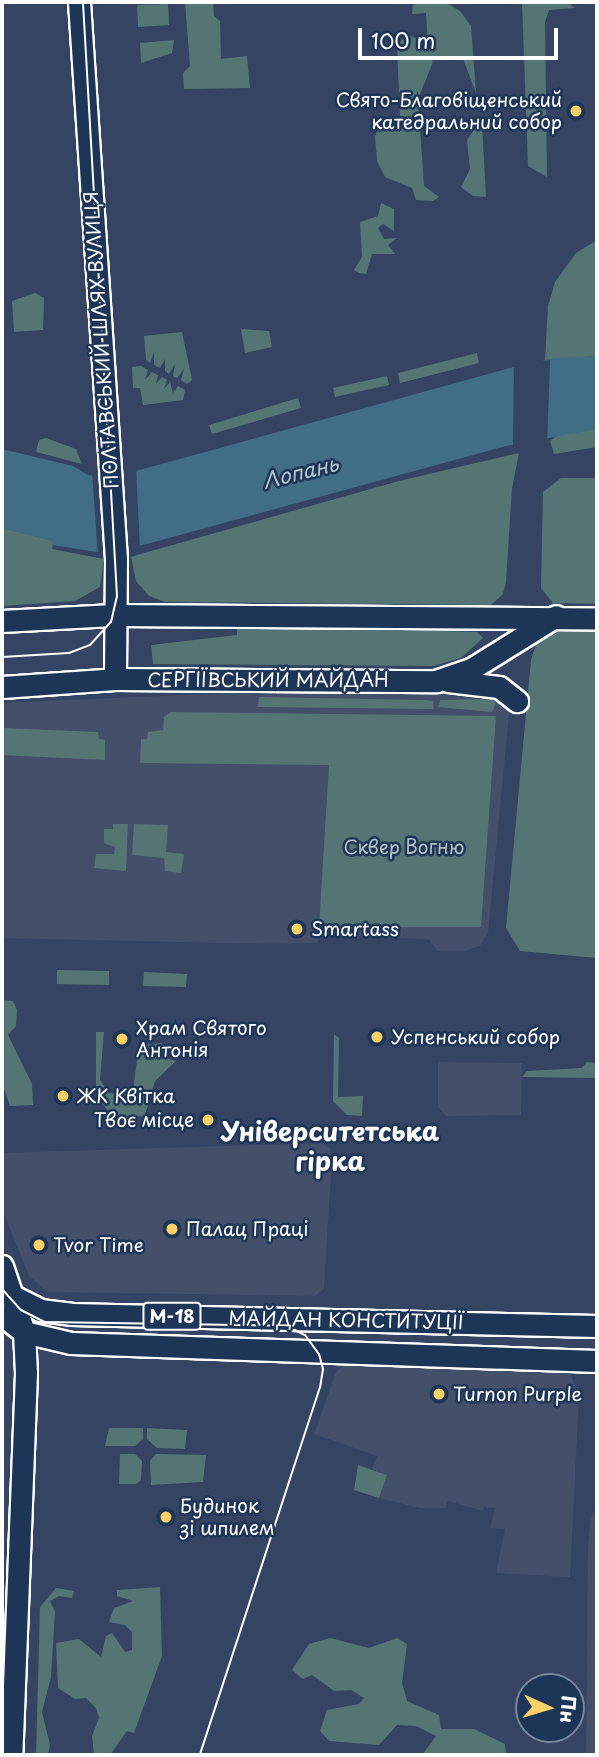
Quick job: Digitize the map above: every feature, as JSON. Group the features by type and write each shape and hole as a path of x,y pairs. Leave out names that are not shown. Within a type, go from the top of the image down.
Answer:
{"main road":[{"name":"ПОЛТАВСЬКИЙ ШЛЯХ ВУЛИЦЯ","path":"79,2 116,559 115,679"},
{"path":"2,621 117,615 524,626 557,616 597,618"},
{"name":"СЕРГІЇВСЬКИЙ МАЙДАН","path":"2,687 115,679 436,681 471,668 524,626"},
{"path":"436,681 499,687 517,701"},
{"path":"2,1266 8,1298 24,1332 26,1373 11,1564 11,1755"},
{"name":"МАЙДАН КОНСТИТУЦІЇ","path":"8,1298 40,1310 71,1314 597,1326"},
{"path":"2,1315 24,1332"},
{"name":"МАЙДАН КОНСТИТУЦІЇ","path":"24,1332 71,1343 597,1360"}],"shaded area":[{"path":"236,688 494,688 510,704 488,933 480,946 465,951 437,951 429,939 319,936 318,943 271,944 2,938 2,703 226,693"},
{"path":"438,1062 522,1063 521,1115 446,1116 438,1107"},
{"path":"321,1143 330,1148 332,1157 324,1289 315,1296 48,1292 29,1276 2,1209 2,1153"},
{"path":"349,1361 569,1370 579,1396 570,1577 496,1573 505,1529 490,1528 495,1508 484,1507 483,1511 448,1501 445,1508 420,1508 379,1498 387,1475 372,1469 377,1456 314,1434 336,1372"},
{"path":"597,1505 597,1755 586,1755 588,1548 590,1522"}],"green space":[{"path":"185,2 213,2 214,16 220,21 221,59 247,56 250,88 184,89 183,73 190,66"},
{"path":"420,2 445,2 460,11 471,26 476,93 462,56 429,58 426,13 412,14 413,5"},
{"path":"522,2 567,2 575,8 549,10 545,22 547,177 528,166"},
{"path":"168,4 169,25 138,27 137,5"},
{"path":"409,35 423,42 433,62 418,99 424,186 439,197 433,201 416,200 412,188 385,177 377,161 375,136 381,125 397,125 400,119 397,44"},
{"path":"174,40 172,53 141,63 140,43"},
{"path":"482,124 486,197 473,196 461,187 470,169 467,140 477,125"},
{"path":"381,203 394,209 394,231 383,224 378,228 384,239 397,238 388,245 395,254 372,254 366,274 359,273 354,270 362,257 360,222 378,216"},
{"path":"597,240 597,356 545,360 548,306 555,282 576,253"},
{"path":"35,293 44,298 43,330 14,332 12,301"},
{"path":"241,329 269,331 272,347 245,353"},
{"path":"182,332 192,380 187,384 181,380 184,369 177,378 173,376 175,364 169,374 165,371 165,359 160,368 154,365 154,352 150,363 146,360 144,336"},
{"path":"477,353 479,363 400,383 398,373"},
{"path":"141,366 148,370 145,380 152,372 158,375 156,384 162,377 167,380 164,389 170,382 173,393 178,386 185,390 183,400 143,405 140,388 133,388 132,367"},
{"path":"387,376 389,385 335,397 333,388"},
{"path":"298,398 301,408 212,434 209,425"},
{"path":"597,429 597,447 554,454 550,441 559,434"},
{"path":"46,438 76,449 82,464 36,452 39,440"},
{"path":"519,453 512,488 506,582 503,594 491,605 165,602 149,596 136,581 131,557 399,481"},
{"path":"561,478 597,478 597,604 553,603 541,588 543,492"},
{"path":"2,528 54,541 52,549 104,559 100,587 75,601 2,606"},
{"path":"272,626 477,632 483,638 461,658 433,666 153,664 151,645 237,635 237,628"},
{"path":"551,632 597,632 597,958 520,951 506,928 531,660 537,641"},
{"path":"259,697 426,700 433,701 434,709 258,707"},
{"path":"491,699 496,703 492,712 438,707 440,700"},
{"name":"Сквер Вогню","path":"171,712 496,716 481,927 319,927 329,765 140,763 141,739 147,739 148,732 163,730 164,717"},
{"path":"2,728 98,732 99,739 105,740 105,760 2,755"},
{"path":"113,824 128,824 126,871 94,868 96,854 114,854 115,847 104,843 104,829 113,829"},
{"path":"134,824 168,825 166,852 184,854 181,873 165,871 164,858 132,855"},
{"path":"57,970 109,971 109,985 57,984"},
{"path":"144,972 187,974 186,987 143,986"},
{"path":"2,1000 13,1001 17,1010 16,1026 8,1035 32,1084 33,1105 10,1106 2,1083"},
{"path":"96,1032 104,1032 100,1080 109,1093 127,1094 133,1090 139,1045 162,1043 163,1057 176,1061 155,1081 145,1116 114,1118 96,1096"},
{"path":"334,1034 339,1038 338,1097 363,1096 362,1116 347,1115 333,1101"},
{"path":"587,1062 597,1063 597,1078 522,1077 527,1071 582,1068"},
{"path":"109,1428 143,1428 143,1439 135,1446 105,1446"},
{"path":"147,1428 187,1430 185,1449 157,1448 147,1439"},
{"path":"120,1454 135,1454 142,1461 141,1480 136,1484 119,1484"},
{"path":"156,1454 206,1455 203,1482 151,1485 150,1461"},
{"path":"358,1465 387,1475 379,1498 354,1490"},
{"path":"160,1587 162,1656 134,1733 127,1731 110,1755 94,1755 92,1736 99,1718 96,1708 86,1698 75,1699 58,1688 56,1643 79,1639 101,1657 106,1636 112,1633 125,1652 132,1650 132,1632 125,1625 109,1622 114,1608 133,1601 117,1596 117,1590"},
{"path":"56,1588 74,1591 72,1598 59,1596 50,1601 55,1611 51,1677 42,1712 50,1745 48,1755 36,1755 40,1607"},
{"path":"330,1638 369,1648 397,1638 407,1644 402,1683 407,1701 439,1715 441,1729 474,1729 505,1744 506,1755 422,1755 436,1736 416,1726 397,1725 379,1745 329,1741 320,1731 327,1710 359,1704 364,1698 351,1690 334,1691 312,1675 303,1679 292,1670 309,1644"}],"water":[{"name":"Лопань","path":"597,356 597,429 506,446 110,554 52,545 53,541 2,528 2,449 73,466 88,475 114,477 514,367 555,358"}],"pier":[{"path":"550,360 547,445 513,449 514,364"},
{"path":"136,467 140,550 98,557 92,472 114,473"}],"tram line":[{"path":"2,657 69,653 90,645 111,622 117,596 83,2"},
{"path":"2,1289 21,1310 45,1322 287,1326 305,1335 319,1354 323,1369 320,1387 200,1755"}],"place":[{"name":"Свято-Благовіщенський катедральний собор","path":"576,111"},
{"name":"Smartass","path":"297,929"},
{"name":"Успенський собор","path":"377,1037"},
{"name":"Храм Святого Антонія","path":"122,1039"},
{"name":"ЖК Квітка","path":"63,1096"},
{"name":"Твоє місце","path":"208,1120"},
{"name":"Палац Праці","path":"172,1229"},
{"name":"Tvor Time","path":"39,1245"},
{"name":"Turnon Purple","path":"439,1394"},
{"name":"Будинок зі шпилем","path":"166,1517"}],"district":[{"name":"Університетська гірка","path":"330,1146"}]}
